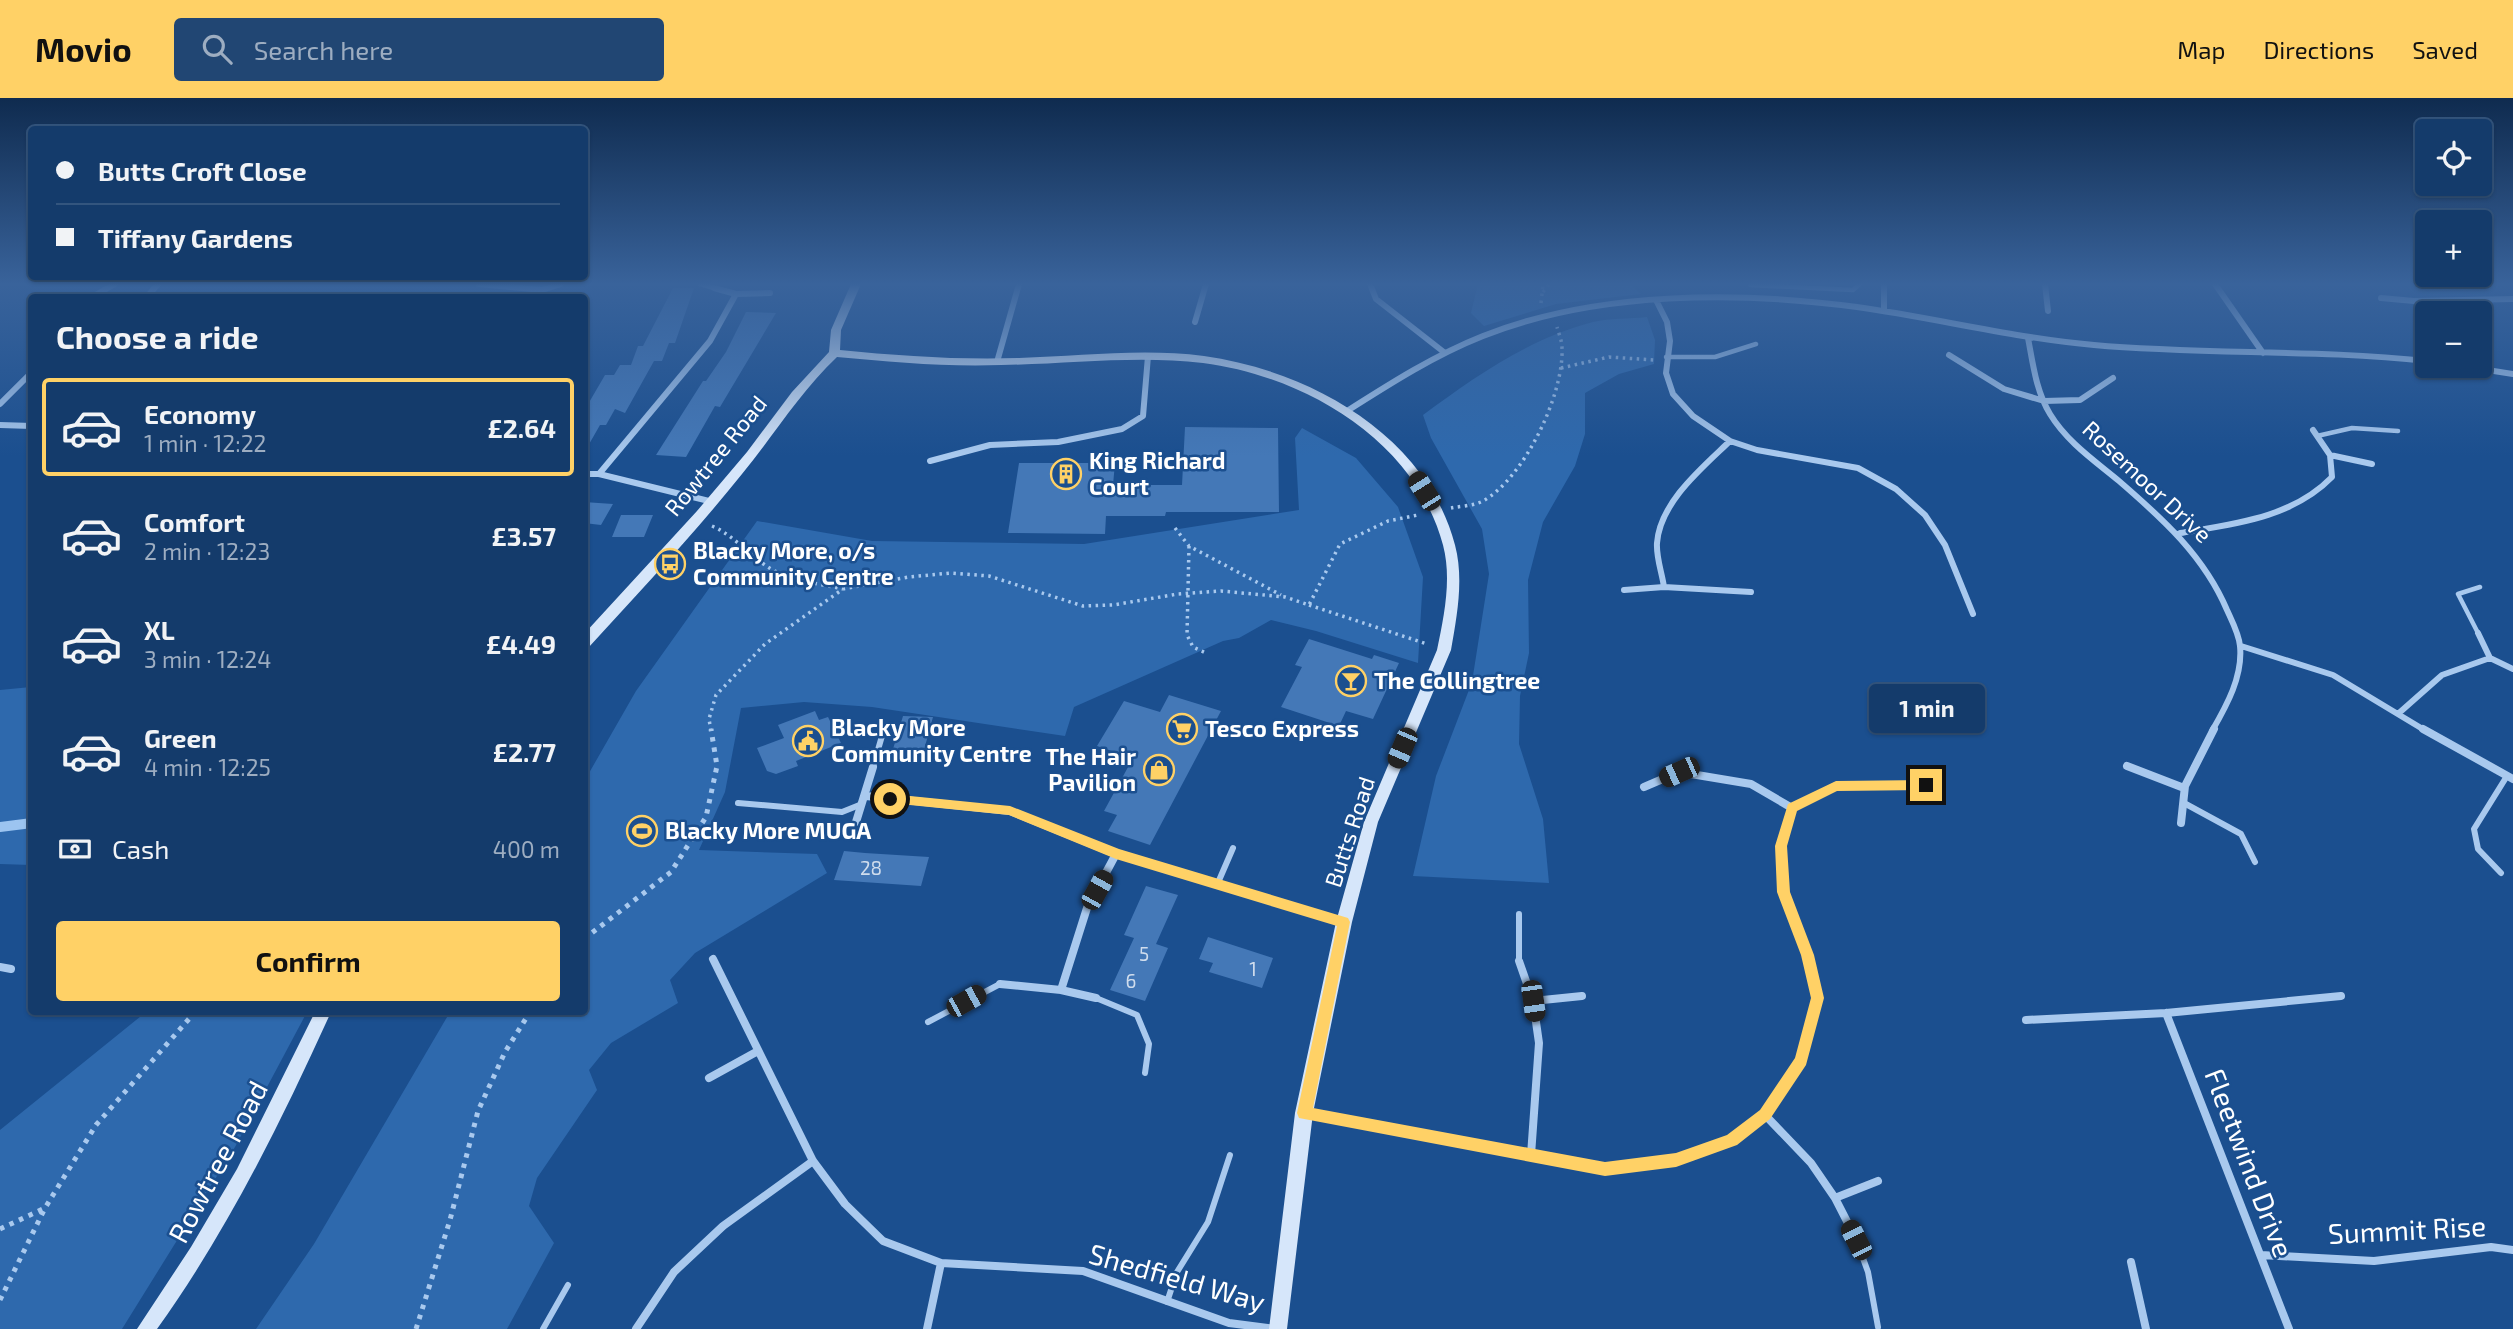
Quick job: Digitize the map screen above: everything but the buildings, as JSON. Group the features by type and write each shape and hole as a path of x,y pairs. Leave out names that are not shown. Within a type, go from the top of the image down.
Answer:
{"street":[{"path":"599,474 710,341"},
{"path":"834,353 835,341"},
{"path":"997,362 1003,341"},
{"path":"1430,341 1445,353"},
{"path":"1348,411 1445,353 1472,341"},
{"path":"1670,341 1665,373 1673,394 1693,416 1730,441 1768,453 1858,468 1896,489 1925,516 1945,545 1973,614"},
{"name":"Rosemoor Drive","path":"2029,341 2036,384 2051,415 2075,445 2180,533 2203,561 2214,580 2241,646 2238,677 2230,702 2205,743 2184,788 2181,823"},
{"path":"2061,341 2263,353 2354,354 2415,360"},
{"path":"2255,341 2263,353"},
{"name":"Butts Road","path":"834,353 935,361 997,362 1148,356 1206,360 1255,371 1298,386 1348,411 1382,438 1412,470 1437,511 1449,545 1453,585 1444,650 1371,822 1344,922 1304,1113 1277,1329"},
{"name":"Rowtree Road","path":"588,639 713,502 757,449 809,375 834,353"},
{"name":"Rosemoor Drive","path":"1949,355 2004,390 2044,401 2080,400 2113,378"},
{"path":"930,461 990,445 1058,442 1122,429 1143,416 1148,356"},
{"path":"2492,371 2513,374"},
{"path":"0,404 28,376"},
{"path":"0,425 28,426"},
{"path":"2180,533 2233,524 2269,514 2321,492 2333,477 2330,455 2315,433"},
{"path":"1664,587 1657,542 1666,514 1707,463 1730,441"},
{"path":"2330,455 2372,464"},
{"path":"588,474 599,474 713,502"},
{"path":"1624,590 1664,587 1751,592"},
{"path":"2478,633 2490,658 2513,669"},
{"path":"2241,646 2333,675 2399,712 2460,751 2510,777"},
{"path":"2399,712 2442,675 2490,658"},
{"path":"2127,766 2184,788"},
{"path":"856,822 873,767"},
{"path":"1644,787 1679,772 1751,785 1792,808"},
{"path":"1304,1113 1605,1169 1676,1160 1732,1140 1765,1115 1801,1061 1817,998 1808,955 1783,892 1781,846 1792,808 1836,786 1926,785"},
{"path":"864,800 1010,811 1116,854 1344,922"},
{"path":"1061,990 1087,908 1116,854"},
{"name":"Shedfield Way","path":"713,960 813,1161 845,1204 883,1241 940,1263 1083,1271 1229,1323 1277,1329"},
{"path":"1520,961 1533,1001 1539,1042 1531,1155"},
{"path":"0,967 11,969"},
{"path":"1000,985 1061,990 1096,998"},
{"path":"1533,1001 1583,996"},
{"path":"2026,1020 2166,1013 2341,996"},
{"name":"Fleetwind Drive","path":"2166,1013 2289,1329"},
{"name":"Rowtree Road","path":"146,1329 188,1273 252,1163 322,1015"},
{"path":"709,1078 758,1051"},
{"path":"1765,1115 1811,1163 1835,1198 1856,1240"},
{"path":"636,1329 674,1272 723,1226 813,1161"},
{"path":"1835,1198 1878,1181"},
{"name":"Summit Rise","path":"2261,1255 2374,1261 2491,1247 2513,1250"},
{"path":"2131,1262 2146,1329"},
{"path":"927,1329 940,1263"}],"lane":[{"path":"1666,359 1715,357 1756,344"},
{"path":"2315,433 2352,428 2398,431"},
{"path":"2478,633 2458,594 2480,587"},
{"path":"873,767 884,729"},
{"path":"2501,873 2478,849 2474,829 2510,777"},
{"path":"738,803 842,812 864,800"},
{"path":"2184,803 2241,834 2255,862"},
{"path":"1217,885 1233,848"},
{"path":"1519,914 1520,961"},
{"path":"928,1022 1000,985"},
{"path":"1096,998 1137,1015 1149,1044 1145,1073"},
{"path":"1167,1302 1177,1272 1208,1222 1230,1155"},
{"path":"1856,1240 1868,1272 1878,1327"},
{"path":"543,1329 568,1285"}],"path":[{"path":"1309,606 1340,544 1388,521 1482,502 1503,484 1529,449 1548,410 1561,368 1564,348 1562,341"},
{"path":"1561,368 1609,357 1666,359"},
{"path":"694,522 715,527 737,538 766,566 790,578 843,589 909,577 951,573 989,576 1083,606 1113,605 1221,591 1285,597"},
{"path":"1175,528 1189,546 1285,597 1444,650"},
{"path":"1189,546 1187,635 1193,647 1206,653"},
{"path":"588,936 671,872 706,817 717,766 709,719 716,695 765,644 843,589"},
{"path":"0,1300 45,1208 96,1125 192,1015"},
{"path":"416,1329 450,1220 478,1111 505,1052 528,1015"},
{"path":"0,1229 45,1208"}],"shaded area":[{"path":"1539,341 1655,341 1654,364 1619,374 1585,393 1585,434 1575,466 1543,522 1528,580 1529,653 1520,696 1519,744 1543,819 1549,883 1413,876 1436,776 1472,682 1489,574 1482,529 1431,438 1423,415 1483,373"},
{"path":"1302,428 1356,458 1398,507 1423,577 1418,663 1271,620 1239,638 1223,641 1074,707 1065,736 872,707 804,702 741,708 725,792 699,850 817,854 827,873 695,953 670,980 678,1003 611,1043 589,1070 597,1090 537,1178 529,1206 554,1243 507,1329 256,1329 314,1244 448,1015 588,1015 588,775 636,691 757,521 872,541 1084,544 1299,510 1295,438"},
{"path":"28,687 28,865 0,864 0,690"},
{"path":"142,1015 305,1015 235,1147 122,1329 0,1329 0,1130"}],"waterway":[{"path":"0,827 28,824"}],"place":[{"name":"King Richard Court","path":"1066,474"},
{"name":"Blacky More, o/s Community Centre","path":"670,564"},
{"name":"The Collingtree","path":"1351,681"},
{"name":"Tesco Express","path":"1182,729"},
{"name":"Blacky More Community Centre","path":"808,741"},
{"name":"The Hair Pavilion","path":"1159,770"},
{"name":"Blacky More MUGA","path":"642,831"}],"route":[{"path":"890,799 1010,811 1116,854 1344,922 1326,996 1304,1113 1605,1169 1676,1160 1732,1140 1765,1115 1801,1061 1817,998 1808,955 1783,892 1781,846 1792,808 1836,786 1926,785"}]}
